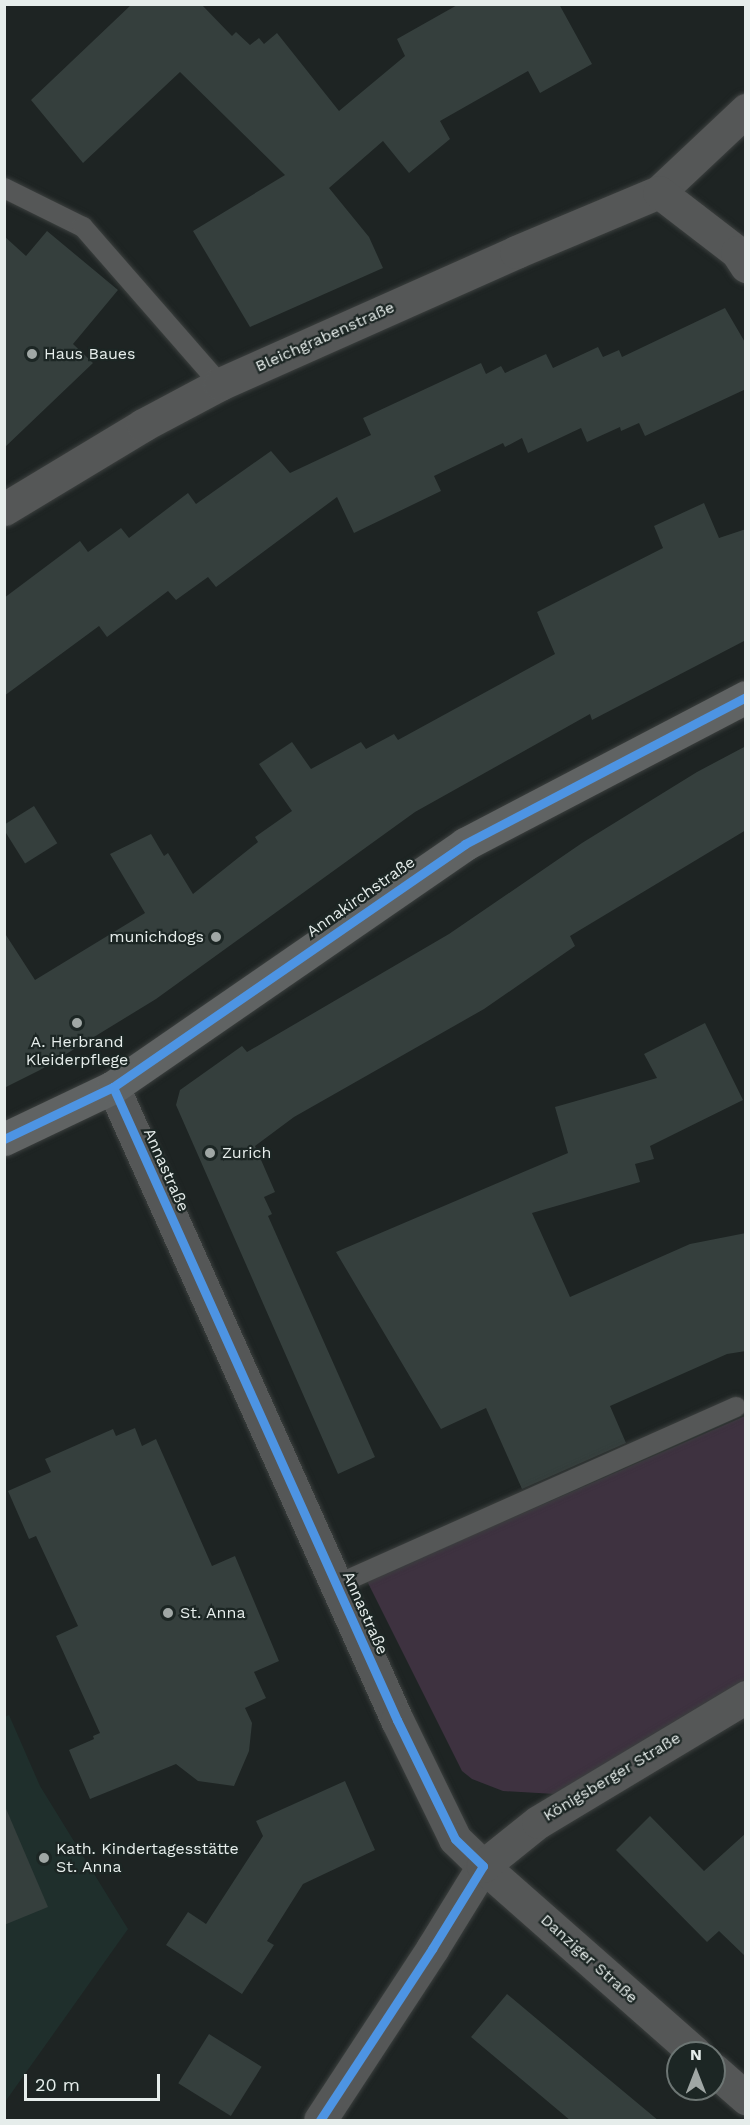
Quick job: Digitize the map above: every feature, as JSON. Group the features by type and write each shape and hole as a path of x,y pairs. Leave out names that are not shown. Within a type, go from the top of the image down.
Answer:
{"street":[{"name":"Bleichgrabenstraße","path":"4,509 143,425 220,384 516,252 659,192 746,110"},
{"path":"659,192 737,252 746,266"},
{"name":"Annakirchstraße","path":"4,1139 113,1087 465,843 746,697"},
{"name":"Annastraße","path":"113,1087 397,1720 455,1839 483,1866"},
{"name":"Königsberger Straße","path":"483,1866 538,1822 746,1697"},
{"path":"320,2121 483,1866"},
{"name":"Danziger Straße","path":"483,1866 680,2041"},
{"path":"726,2080 746,2098"}],"lane":[{"path":"4,188 83,227 220,384"},
{"name":"Annastraße","path":"336,1585 736,1407"}],"shaded area":[{"path":"745,1416 745,1680 555,1794 503,1791 472,1779 462,1771 367,1581"},
{"name":"Kath. Kindertagesstätte St. Anna","path":"9,1715 40,1786 128,1929 5,2102 4,1717"}],"building":[{"path":"132,4 201,4 232,36 236,32 250,45 259,38 264,44 277,33 339,111 405,56 397,39 459,4 559,4 592,64 540,93 528,71 440,121 450,139 409,173 383,141 329,188 369,237 383,268 250,327 193,231 285,175 180,72 83,163 31,100"},
{"path":"47,231 118,290 73,344 93,363 4,448 4,236 26,256"},
{"path":"725,308 746,344 746,389 645,436 639,423 621,431 620,427 587,442 581,428 528,453 522,438 505,447 503,443 434,476 441,491 354,533 337,497 216,587 208,577 176,600 168,591 107,637 99,626 4,696 4,598 80,541 88,552 121,528 129,538 188,493 196,504 271,451 290,473 371,435 363,418 481,363 486,374 501,366 505,373 546,354 553,368 598,347 603,357 619,350 622,357"},
{"path":"704,503 719,538 746,529 746,640 592,720 590,714 415,812 156,999 40,1070 4,1088 4,932 35,980 145,913 110,854 151,834 164,856 168,853 193,894 258,842 255,837 292,811 259,764 292,742 311,769 361,742 366,749 394,734 398,740 555,654 537,612 663,548 654,526"},
{"path":"746,746 746,830 570,936 575,946 484,1009 294,1117 255,1146 275,1192 264,1197 272,1214 268,1216 375,1457 338,1474 176,1105 180,1090 242,1046 247,1052 449,934 582,843 697,772"},
{"path":"34,806 57,843 25,863 4,830 4,825"},
{"path":"705,1023 743,1100 650,1146 654,1159 635,1164 640,1182 532,1213 570,1297 690,1244 746,1233 746,1351 727,1354 610,1406 626,1443 522,1489 486,1408 441,1429 336,1252 568,1153 555,1107 657,1078 644,1054"},
{"name":"St. Anna","path":"135,1428 142,1446 156,1439 212,1566 235,1556 279,1661 254,1672 266,1698 245,1708 252,1723 249,1751 234,1786 198,1781 176,1764 90,1799 69,1750 94,1739 93,1736 100,1733 56,1636 78,1626 36,1536 29,1539 8,1491 51,1472 45,1459 113,1429 116,1436"},
{"path":"345,1781 375,1850 303,1884 267,1941 274,1945 242,1994 166,1945 188,1912 206,1924 263,1836 256,1821"},
{"path":"4,1804 48,1907 4,1925"},
{"path":"650,1816 704,1871 746,1833 746,1957 719,1931 707,1942 616,1850"},
{"path":"507,1994 659,2121 571,2121 471,2037"},
{"path":"209,2034 262,2067 231,2116 178,2083"}],"cycle path":[{"path":"4,1139 113,1087 465,844 746,697"},
{"path":"113,1087 397,1720 455,1839 483,1866 432,1949 320,2120"}],"place":[{"name":"Haus Baues","path":"32,354"},
{"name":"munichdogs","path":"216,937"},
{"name":"A. Herbrand Kleiderpflege","path":"77,1023"},
{"name":"Zurich","path":"210,1153"},
{"name":"St. Anna","path":"168,1613"},
{"name":"Kath. Kindertagesstätte St. Anna","path":"44,1858"}]}
